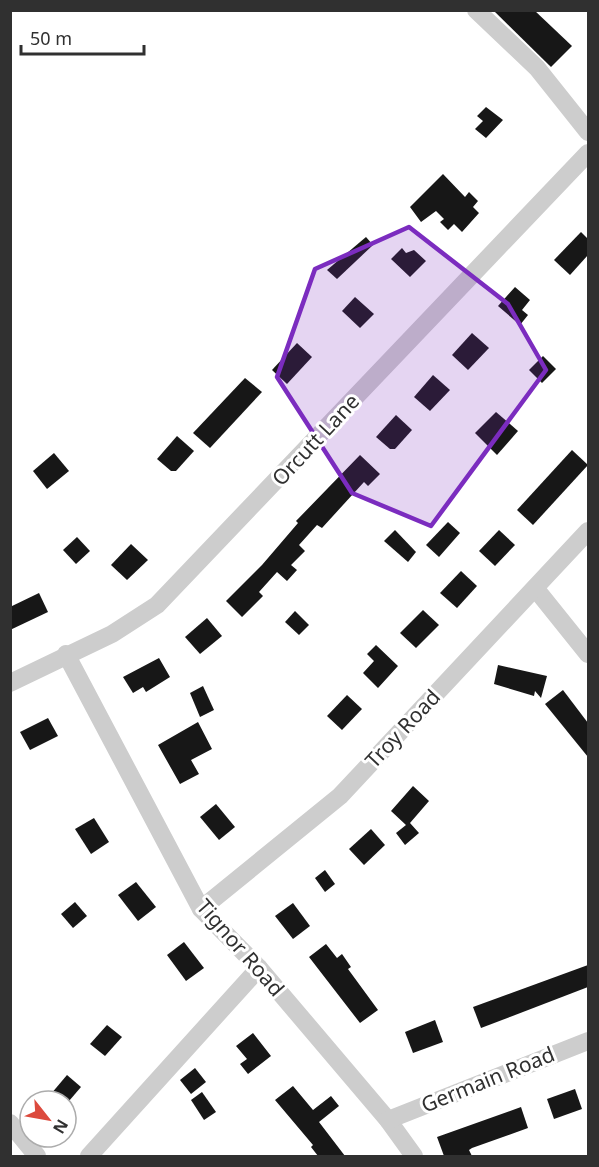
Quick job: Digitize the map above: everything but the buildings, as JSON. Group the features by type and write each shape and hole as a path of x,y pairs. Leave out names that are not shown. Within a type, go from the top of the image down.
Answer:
{"street":[{"path":"476,10 537,68 588,132"},
{"name":"Orcutt Lane","path":"10,683 141,617 183,581 588,153"},
{"name":"Troy Road","path":"201,909 340,796 588,531"},
{"path":"535,588 588,654"},
{"name":"Tignor Road","path":"66,654 201,909 259,968 388,1120 414,1156"},
{"path":"89,1156 259,968"},
{"name":"Germain Road","path":"388,1120 588,1041"},
{"path":"10,1123 37,1156"}],"highlighted area":[{"path":"409,227 508,304 546,370 431,526 352,493 277,377 315,269"}]}
